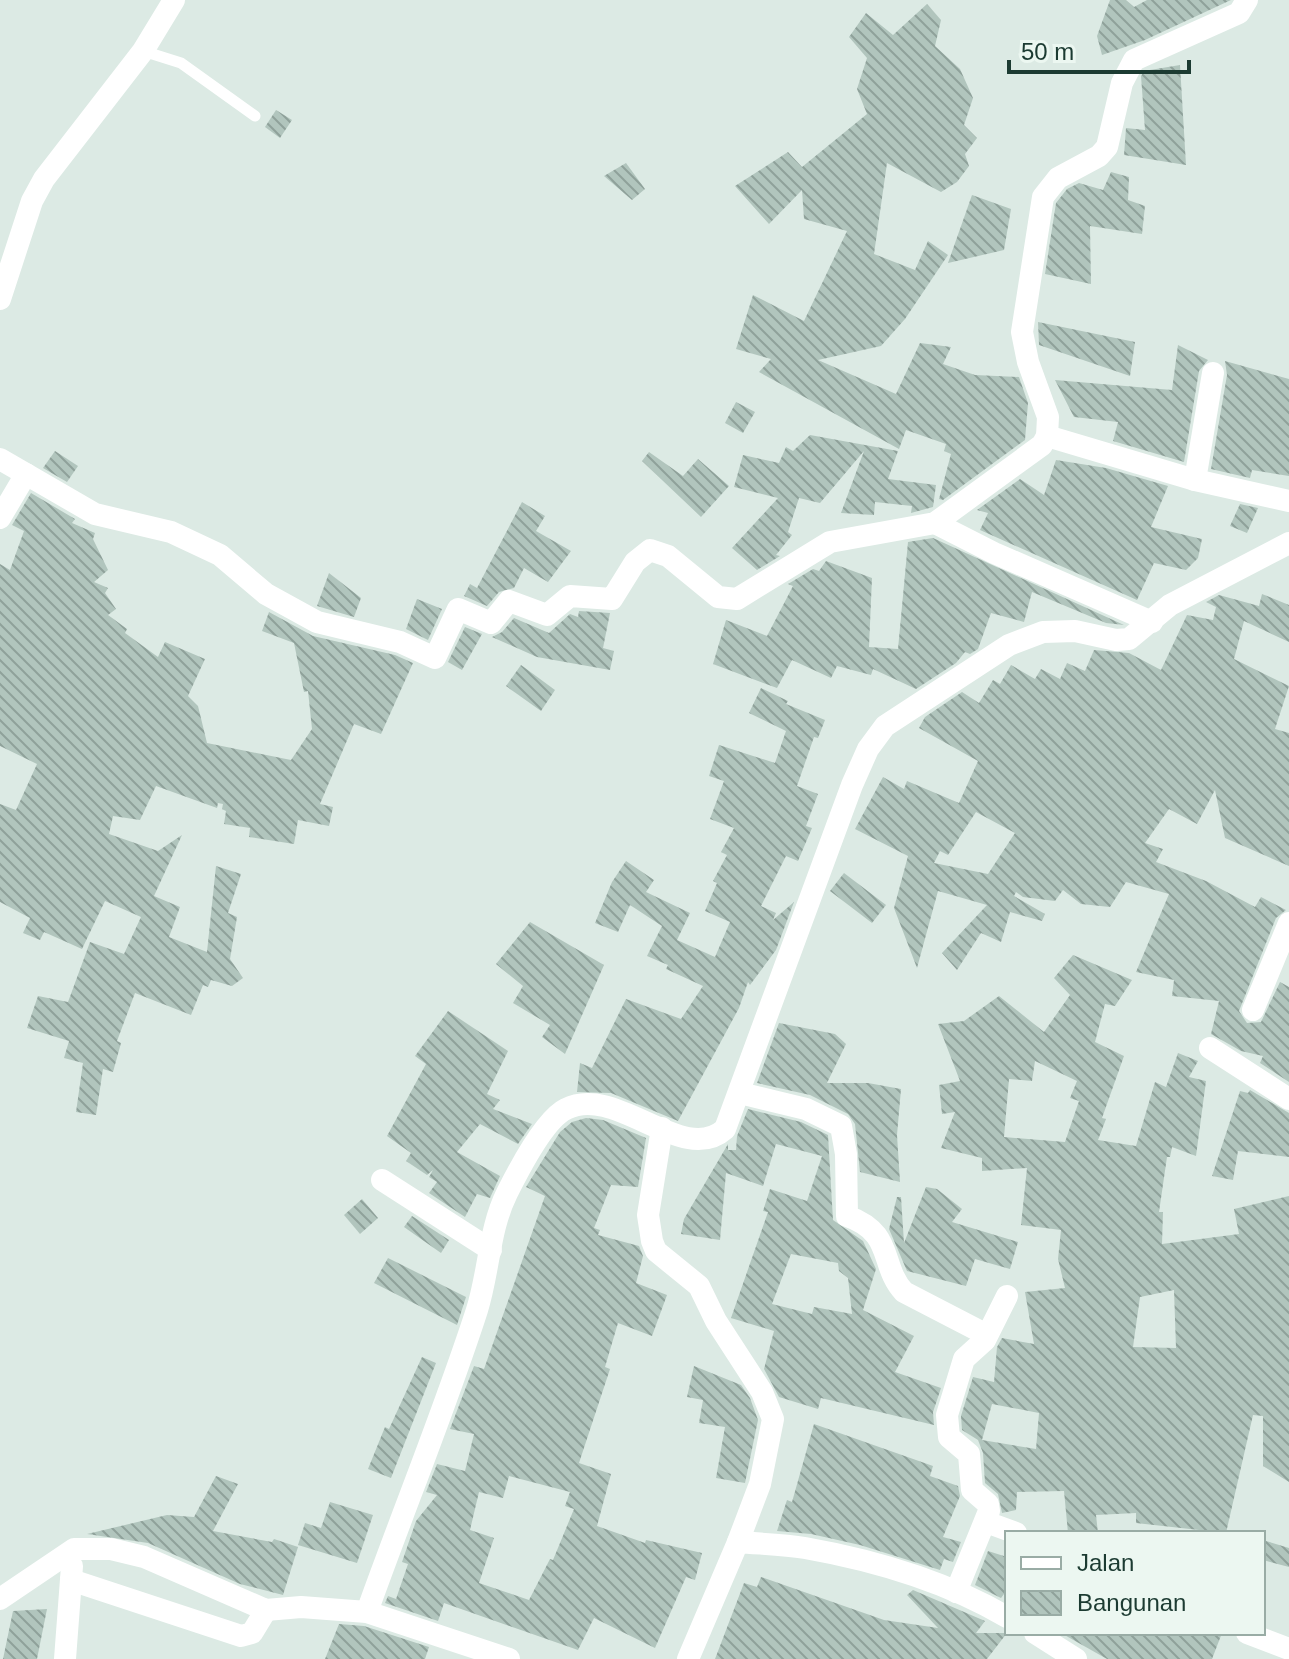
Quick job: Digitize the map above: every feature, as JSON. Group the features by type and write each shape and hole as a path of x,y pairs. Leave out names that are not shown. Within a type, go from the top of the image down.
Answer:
{"street":[{"path":"0,299 32,201 44,179 143,51 174,0"},
{"path":"0,459 95,514 171,532 198,544 234,565 266,594 317,622 400,642 435,658 458,609 491,623 509,601 547,615 570,596 612,599 635,562 650,550 668,556 718,597 730,600 753,591 830,542 935,523 1042,445 1047,436 1048,417 1028,362 1022,332 1043,197 1058,178 1099,156 1107,147 1122,83 1134,60 1239,13 1247,0"},
{"path":"1195,480 1213,373"},
{"path":"1047,436 1195,480 1289,501"},
{"path":"0,518 26,474"},
{"path":"935,523 994,553 1152,622"},
{"path":"367,1612 478,1307 507,1194 554,1116 567,1108 599,1104 691,1140 717,1136 725,1129 852,785 868,749 885,726 1026,637 1063,631 1123,640 1152,622 1170,605 1289,543"},
{"path":"1253,1010 1280,970 1289,923"},
{"path":"1210,1048 1289,1099"},
{"path":"740,1093 806,1109 833,1119 841,1126 846,1154 847,1216 859,1221 879,1238 897,1284 904,1292 987,1335"},
{"path":"662,1128 648,1215 652,1241 656,1251 691,1276 699,1286 716,1321 762,1392 773,1419 760,1484 688,1659"},
{"path":"382,1180 491,1250"},
{"path":"956,1592 986,1522 988,1504 972,1490 968,1481 969,1454 945,1430 964,1359 987,1335 1007,1296"},
{"path":"986,1522 1011,1531"},
{"path":"738,1542 801,1547 862,1559 956,1592 1005,1616"},
{"path":"0,1599 74,1549 111,1549 144,1557 266,1610 301,1607 367,1612 509,1659"},
{"path":"65,1659 74,1549"},
{"path":"71,1580 241,1636 252,1633 266,1610"},
{"path":"1038,1635 1076,1659"},
{"path":"1252,1635 1289,1649"}],"lane":[{"path":"143,51 181,63 255,116"}],"building":[{"path":"1110,0 1126,0 1134,7 1147,0 1231,0 1145,40 1102,55 1097,36"},
{"path":"927,4 941,20 935,46 960,69 973,98 964,125 977,138 965,154 969,166 957,182 941,192 887,163 874,254 915,270 928,241 948,255 905,319 881,346 818,360 896,394 920,343 951,347 943,364 975,375 1019,377 1028,403 1025,440 943,500 939,499 951,454 944,451 946,444 906,430 899,449 759,372 771,359 736,349 753,295 804,321 847,231 804,219 802,190 769,224 735,186 788,152 802,167 867,114 857,89 867,58 849,37 866,13 893,35"},
{"path":"1180,65 1186,165 1124,155 1126,128 1145,130 1141,76 1144,71"},
{"path":"276,110 292,120 280,138 265,127"},
{"path":"626,163 645,189 632,200 604,176"},
{"path":"1111,172 1129,177 1128,200 1145,206 1142,234 1090,226 1091,284 1045,274 1056,203 1067,189 1079,183 1103,190"},
{"path":"972,195 1011,209 1004,250 948,263"},
{"path":"1038,322 1135,342 1130,376 1039,345"},
{"path":"1178,345 1208,360 1199,371 1184,462 1113,441 1118,422 1074,417 1055,380 1172,390"},
{"path":"1225,361 1289,379 1289,476 1252,470 1250,478 1211,469 1227,375"},
{"path":"736,402 755,412 743,433 725,423"},
{"path":"810,435 898,451 888,479 936,485 933,507 911,513 912,506 875,502 874,515 841,513 864,451 820,503 799,498 788,532 792,535 776,555 780,556 757,570 732,548 778,498 734,487 743,455 779,463 786,447 793,451"},
{"path":"55,451 78,466 67,482 43,468"},
{"path":"649,452 683,476 698,459 729,486 701,517 642,461"},
{"path":"1056,460 1106,468 1168,486 1151,527 1202,539 1198,558 1186,570 1154,563 1137,600 980,530 988,513 977,510 1020,479 1044,495"},
{"path":"31,493 75,519 72,523 95,533 93,539 108,570 94,582 108,588 105,593 116,609 108,615 127,629 125,633 158,657 165,642 205,659 188,696 198,706 207,743 291,760 312,729 308,691 304,692 294,643 262,631 269,612 313,636 395,655 413,663 381,734 354,724 320,804 333,807 329,826 298,820 294,844 249,837 250,828 224,824 226,811 222,809 223,804 218,803 217,808 156,786 140,820 113,816 109,834 158,851 182,835 154,896 180,907 169,937 207,952 216,866 241,874 228,913 237,917 230,959 243,978 232,986 211,980 208,987 203,985 191,1015 135,993 117,1041 121,1043 113,1072 103,1069 96,1115 76,1112 83,1063 64,1058 69,1041 27,1028 38,996 68,1002 90,942 124,954 141,917 105,901 82,949 44,932 40,940 23,933 30,918 0,902 0,804 16,810 37,764 0,746 0,564 10,570 24,531 12,525"},
{"path":"522,502 545,516 536,531 571,551 548,582 524,568 514,588 499,592 487,606 464,596 470,584 477,588"},
{"path":"1240,504 1258,508 1247,533 1230,526"},
{"path":"933,538 1124,625 1106,623 1032,592 1024,622 991,613 978,649 970,654 965,652 956,663 916,689 873,669 871,675 837,666 831,678 792,660 777,688 713,664 726,620 767,636 793,586 788,584 813,569 819,571 826,561 872,578 869,647 898,649 908,542"},
{"path":"329,573 361,598 354,617 317,606"},
{"path":"1262,594 1289,605 1289,642 1244,621 1234,659 1289,686 1275,729 1289,733 1289,866 1225,838 1215,790 1197,824 1169,809 1145,843 1163,849 1156,862 1206,881 1255,907 1261,897 1286,910 1276,918 1239,1011 1247,1023 1261,1022 1280,982 1289,987 1289,1082 1260,1063 1263,1056 1241,1051 1211,1034 1219,1001 1172,996 1174,980 1136,972 1169,894 1126,882 1110,907 1081,904 1063,890 1055,901 1023,897 1016,892 1014,896 1045,914 1042,921 1010,912 1001,942 981,933 957,970 942,953 987,905 938,891 917,968 894,908 908,856 855,829 883,777 904,789 907,781 959,803 978,761 919,728 925,717 962,692 979,703 993,680 1000,684 1011,665 1035,679 1041,669 1060,679 1067,663 1085,671 1094,650 1129,653 1161,670 1187,615 1213,620 1216,607 1206,602 1219,595 1259,606","holes":["976,812 1015,833 988,874 934,863 940,851 948,855"]},
{"path":"417,599 442,609 428,640 406,629"},
{"path":"579,611 610,613 603,648 614,651 610,670 537,657 492,637 502,632 514,618 549,633 570,614 578,617"},
{"path":"465,627 482,634 462,670 448,662"},
{"path":"521,665 555,690 541,711 506,686"},
{"path":"761,688 788,701 786,704 825,720 818,738 814,737 797,786 818,794 806,826 812,828 798,861 786,856 761,906 776,913 773,920 794,902 776,950 750,985 748,982 739,1008 678,1121 611,1093 577,1092 580,1063 592,1068 626,999 681,1019 703,986 666,969 668,965 647,956 662,926 630,905 618,932 595,923 612,882 626,861 654,880 646,892 690,913 677,940 715,957 730,922 705,911 717,883 713,881 727,855 721,852 734,828 710,819 724,781 709,776 719,745 775,763 786,731 749,713"},
{"path":"844,873 886,905 872,923 830,891"},
{"path":"530,922 604,965 565,1054 542,1037 550,1025 513,1003 523,986 496,964"},
{"path":"1073,955 1132,980 1115,1006 1105,1004 1095,1042 1124,1056 1102,1118 1106,1119 1098,1140 1136,1146 1155,1082 1166,1087 1178,1053 1198,1061 1189,1077 1206,1081 1196,1156 1172,1147 1170,1157 1167,1157 1159,1212 1163,1212 1162,1244 1239,1234 1234,1209 1289,1196 1289,1482 1263,1466 1263,1416 1253,1415 1226,1531 1136,1523 1136,1513 1096,1515 1098,1531 1068,1531 1064,1491 1017,1492 1016,1510 1002,1513 998,1494 985,1483 983,1453 978,1440 962,1430 961,1416 973,1377 994,1382 997,1347 1002,1338 1034,1344 1025,1292 1065,1288 1058,1259 1061,1230 1021,1225 1027,1168 982,1171 982,1158 941,1148 955,1112 942,1114 939,1085 960,1081 938,1024 964,1021 999,996 1044,1032 1070,995 1054,978","holes":["1035,1061 1077,1081 1070,1098 1079,1101 1065,1142 1004,1137 1009,1079 1032,1081","1174,1290 1176,1348 1133,1347 1140,1297","992,1404 1039,1413 1036,1449 982,1440"]},
{"path":"448,1011 508,1051 487,1094 500,1100 493,1109 532,1124 518,1144 480,1124 457,1152 500,1176 490,1198 477,1194 465,1217 429,1193 437,1182 429,1177 433,1170 427,1175 406,1161 411,1153 387,1136 426,1064 415,1056"},
{"path":"779,1023 835,1034 846,1044 827,1083 868,1083 901,1089 897,1135 900,1182 860,1172 855,1124 848,1114 810,1095 757,1083"},
{"path":"1250,1090 1289,1113 1289,1157 1238,1151 1233,1180 1212,1176 1240,1091 1248,1093"},
{"path":"748,1109 801,1122 828,1135 833,1220 863,1241 876,1269 863,1310 914,1336 895,1372 941,1388 933,1412 934,1425 821,1398 818,1409 779,1397 764,1369 774,1331 731,1318 768,1212 763,1211 770,1189 807,1201 822,1156 776,1144 763,1186 726,1173 720,1240 681,1234 684,1219 728,1144 728,1150 736,1150 737,1136","holes":["791,1254 838,1263 839,1271 848,1278 852,1314 814,1307 812,1314 772,1304"]},
{"path":"586,1118 603,1120 646,1138 638,1187 611,1185 594,1228 600,1230 598,1235 639,1246 643,1256 636,1283 667,1295 652,1336 618,1323 605,1367 610,1369 579,1463 611,1474 597,1526 645,1543 646,1540 702,1553 695,1580 686,1577 655,1648 594,1618 578,1650 444,1603 438,1621 385,1603 388,1596 396,1599 408,1564 402,1562 416,1521 437,1495 426,1492 437,1464 465,1471 474,1434 450,1429 474,1366 484,1369 545,1196 526,1187 560,1132 572,1122","holes":["509,1476 570,1492 565,1506 574,1509 553,1560 550,1559 529,1600 479,1583 494,1538 470,1530 479,1492 503,1498"]},
{"path":"926,1187 937,1189 962,1209 952,1222 1018,1242 1010,1269 975,1259 966,1286 907,1271 889,1229 897,1197 901,1197 904,1243"},
{"path":"362,1199 378,1218 360,1234 344,1215"},
{"path":"412,1216 449,1240 441,1253 404,1227"},
{"path":"388,1258 466,1297 457,1325 374,1283"},
{"path":"422,1357 436,1363 391,1478 368,1469 385,1427 389,1429"},
{"path":"694,1366 741,1385 750,1398 758,1420 745,1483 716,1478 725,1427 699,1423 703,1400 687,1397"},
{"path":"814,1424 933,1466 930,1476 958,1486 960,1496 943,1537 961,1542 953,1562 944,1559 940,1570 860,1545 811,1534 777,1531 787,1500 792,1502"},
{"path":"216,1476 238,1484 213,1531 272,1542 274,1539 298,1547 283,1595 240,1584 148,1543 87,1534 167,1515 194,1517"},
{"path":"330,1502 373,1515 357,1563 298,1545 305,1523 321,1528"},
{"path":"1265,1541 1289,1548 1289,1567 1265,1561"},
{"path":"988,1551 1005,1556 1005,1593 1001,1598 975,1585"},
{"path":"761,1577 884,1620 938,1628 907,1595 913,1590 985,1621 976,1633 1005,1635 987,1659 715,1659 744,1583 757,1587"},
{"path":"47,1609 37,1659 3,1659 13,1611"},
{"path":"339,1624 364,1626 429,1647 425,1659 325,1659"},
{"path":"1065,1635 1221,1635 1212,1659 1107,1659"}]}
